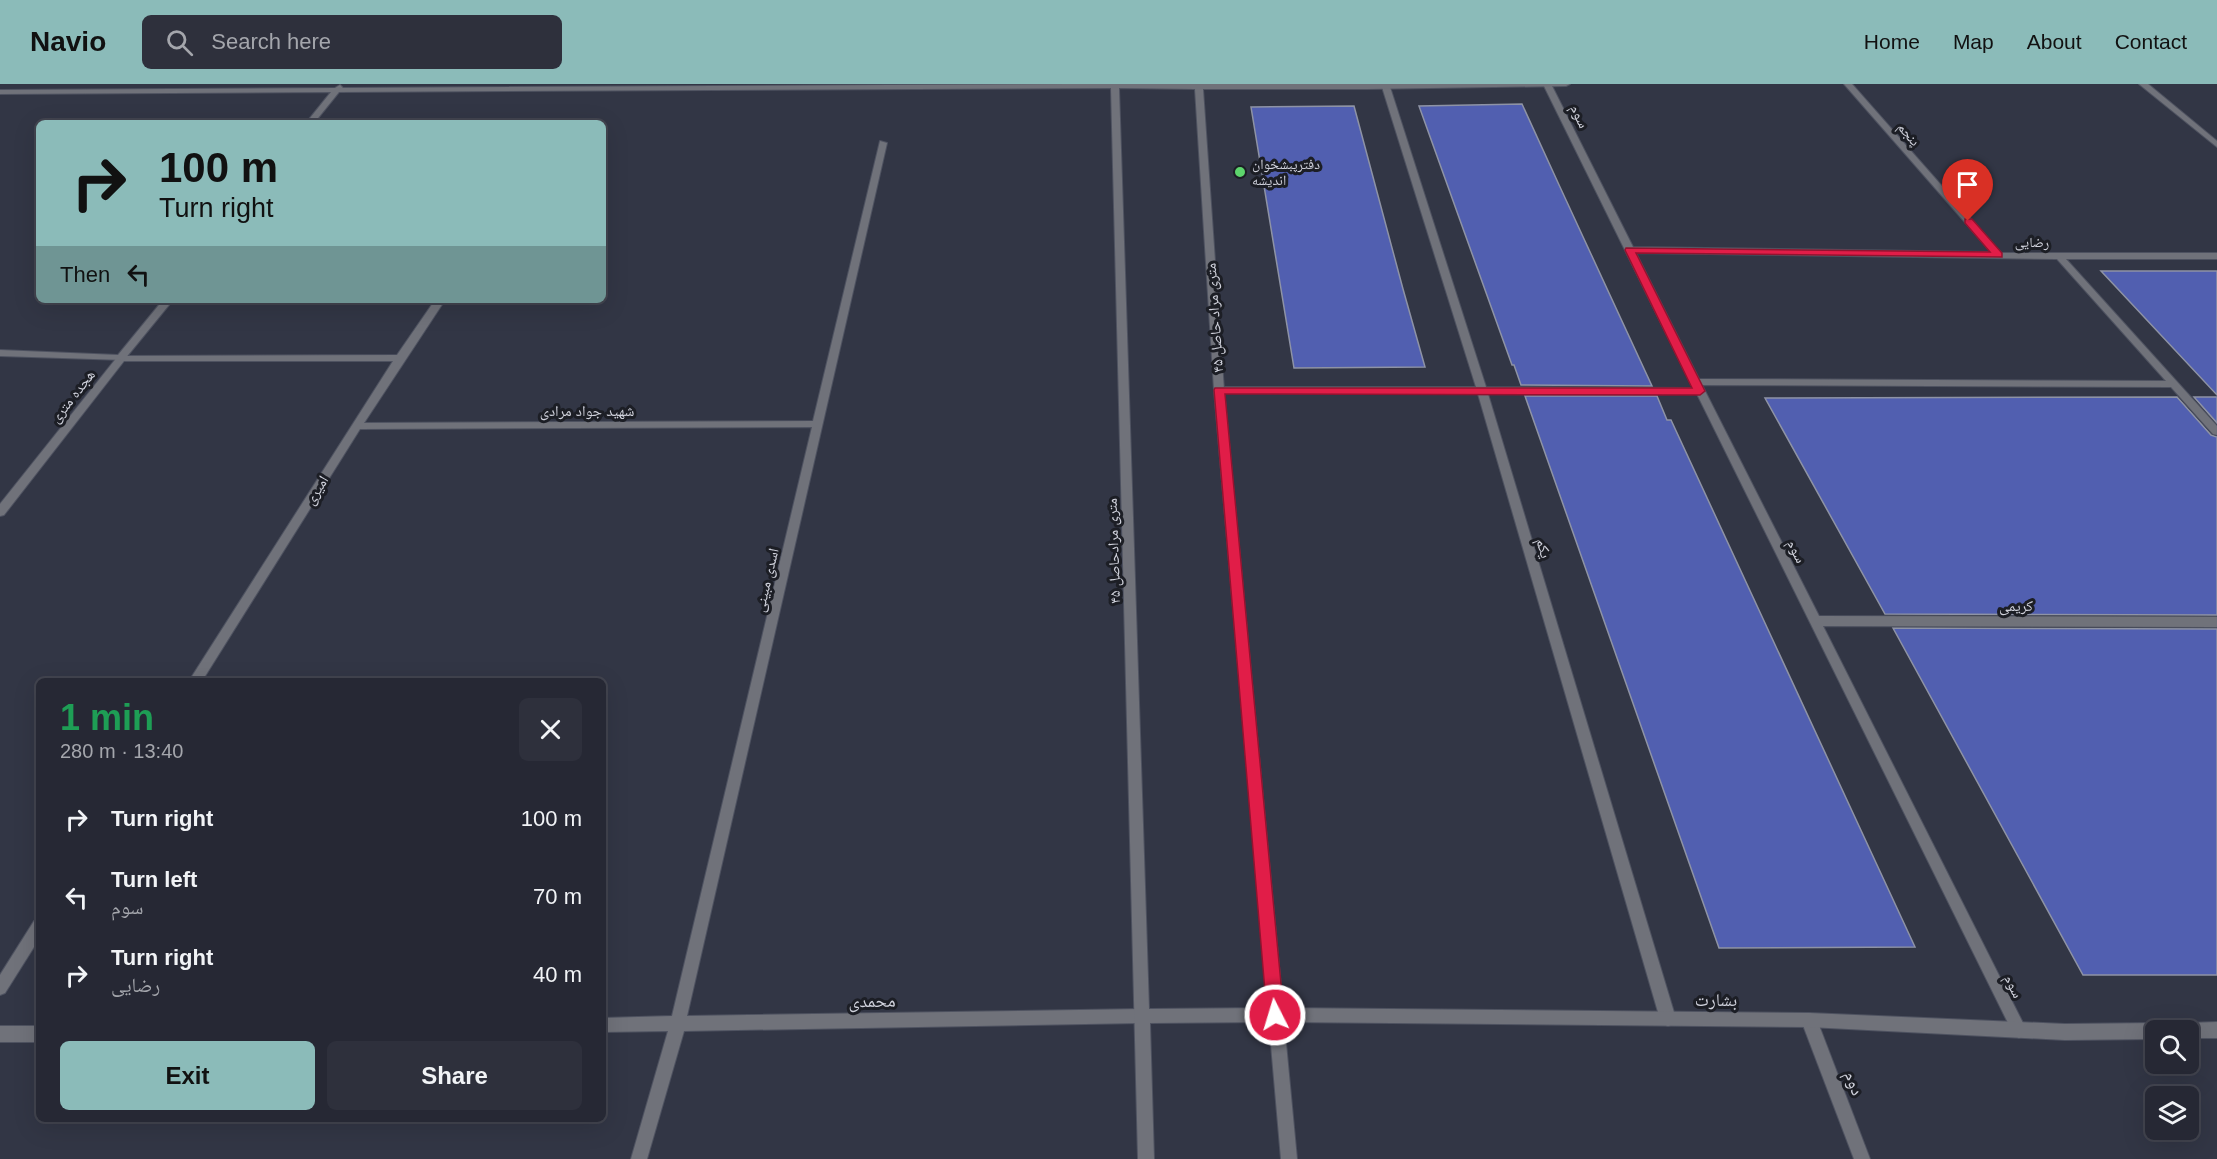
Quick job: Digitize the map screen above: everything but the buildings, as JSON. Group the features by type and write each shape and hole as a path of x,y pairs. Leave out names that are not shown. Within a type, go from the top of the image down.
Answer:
{"street":[{"path":"0,92 340,87 1386,87 1566,84"},
{"name":"پنجم","path":"1848,84 1998,255"},
{"path":"2143,84 2217,145"},
{"name":"۴۵ متری مرادحاصل","path":"1115,86 1141,1016"},
{"name":"۴۵ متری مراد حاصل","path":"1198,86 1219,390 1289,1159"},
{"name":"سوم","path":"1548,86 2019,1030"},
{"path":"312,120 340,87"},
{"name":"یکم","path":"1386,87 1482,391 1668,1019"},
{"name":"اسدی مبینی","path":"639,1159 678,1024 883,143"},
{"name":"رضایی","path":"1630,250 2217,256"},
{"path":"2059,256 2217,432"},
{"name":"هجده متری","path":"0,512 166,303"},
{"name":"امیری","path":"197,678 400,358 438,303"},
{"path":"0,353 121,358 400,358"},
{"path":"1219,390 1482,391 1697,386 2174,384"},
{"name":"شهید جواد مرادی","path":"357,426 818,424"},
{"name":"کریمی","path":"1815,621 2217,622"},
{"path":"0,988 36,931"},
{"name":"محمدی","path":"606,1025 1275,1015"},
{"name":"بشارت","path":"1275,1015 1809,1020 2019,1030 2145,1031"},
{"path":"1141,1016 1146,1159"},
{"name":"دوم","path":"1809,1020 1862,1159"},
{"path":"2199,1031 2217,1030"},
{"path":"0,1034 36,1034"}],"place":[{"name":"دفترپبشخوان اندیشه","path":"1240,172"}],"route":[{"path":"1275,1015 1219,390 1700,391 1630,250 1998,255 1968,221"}]}
